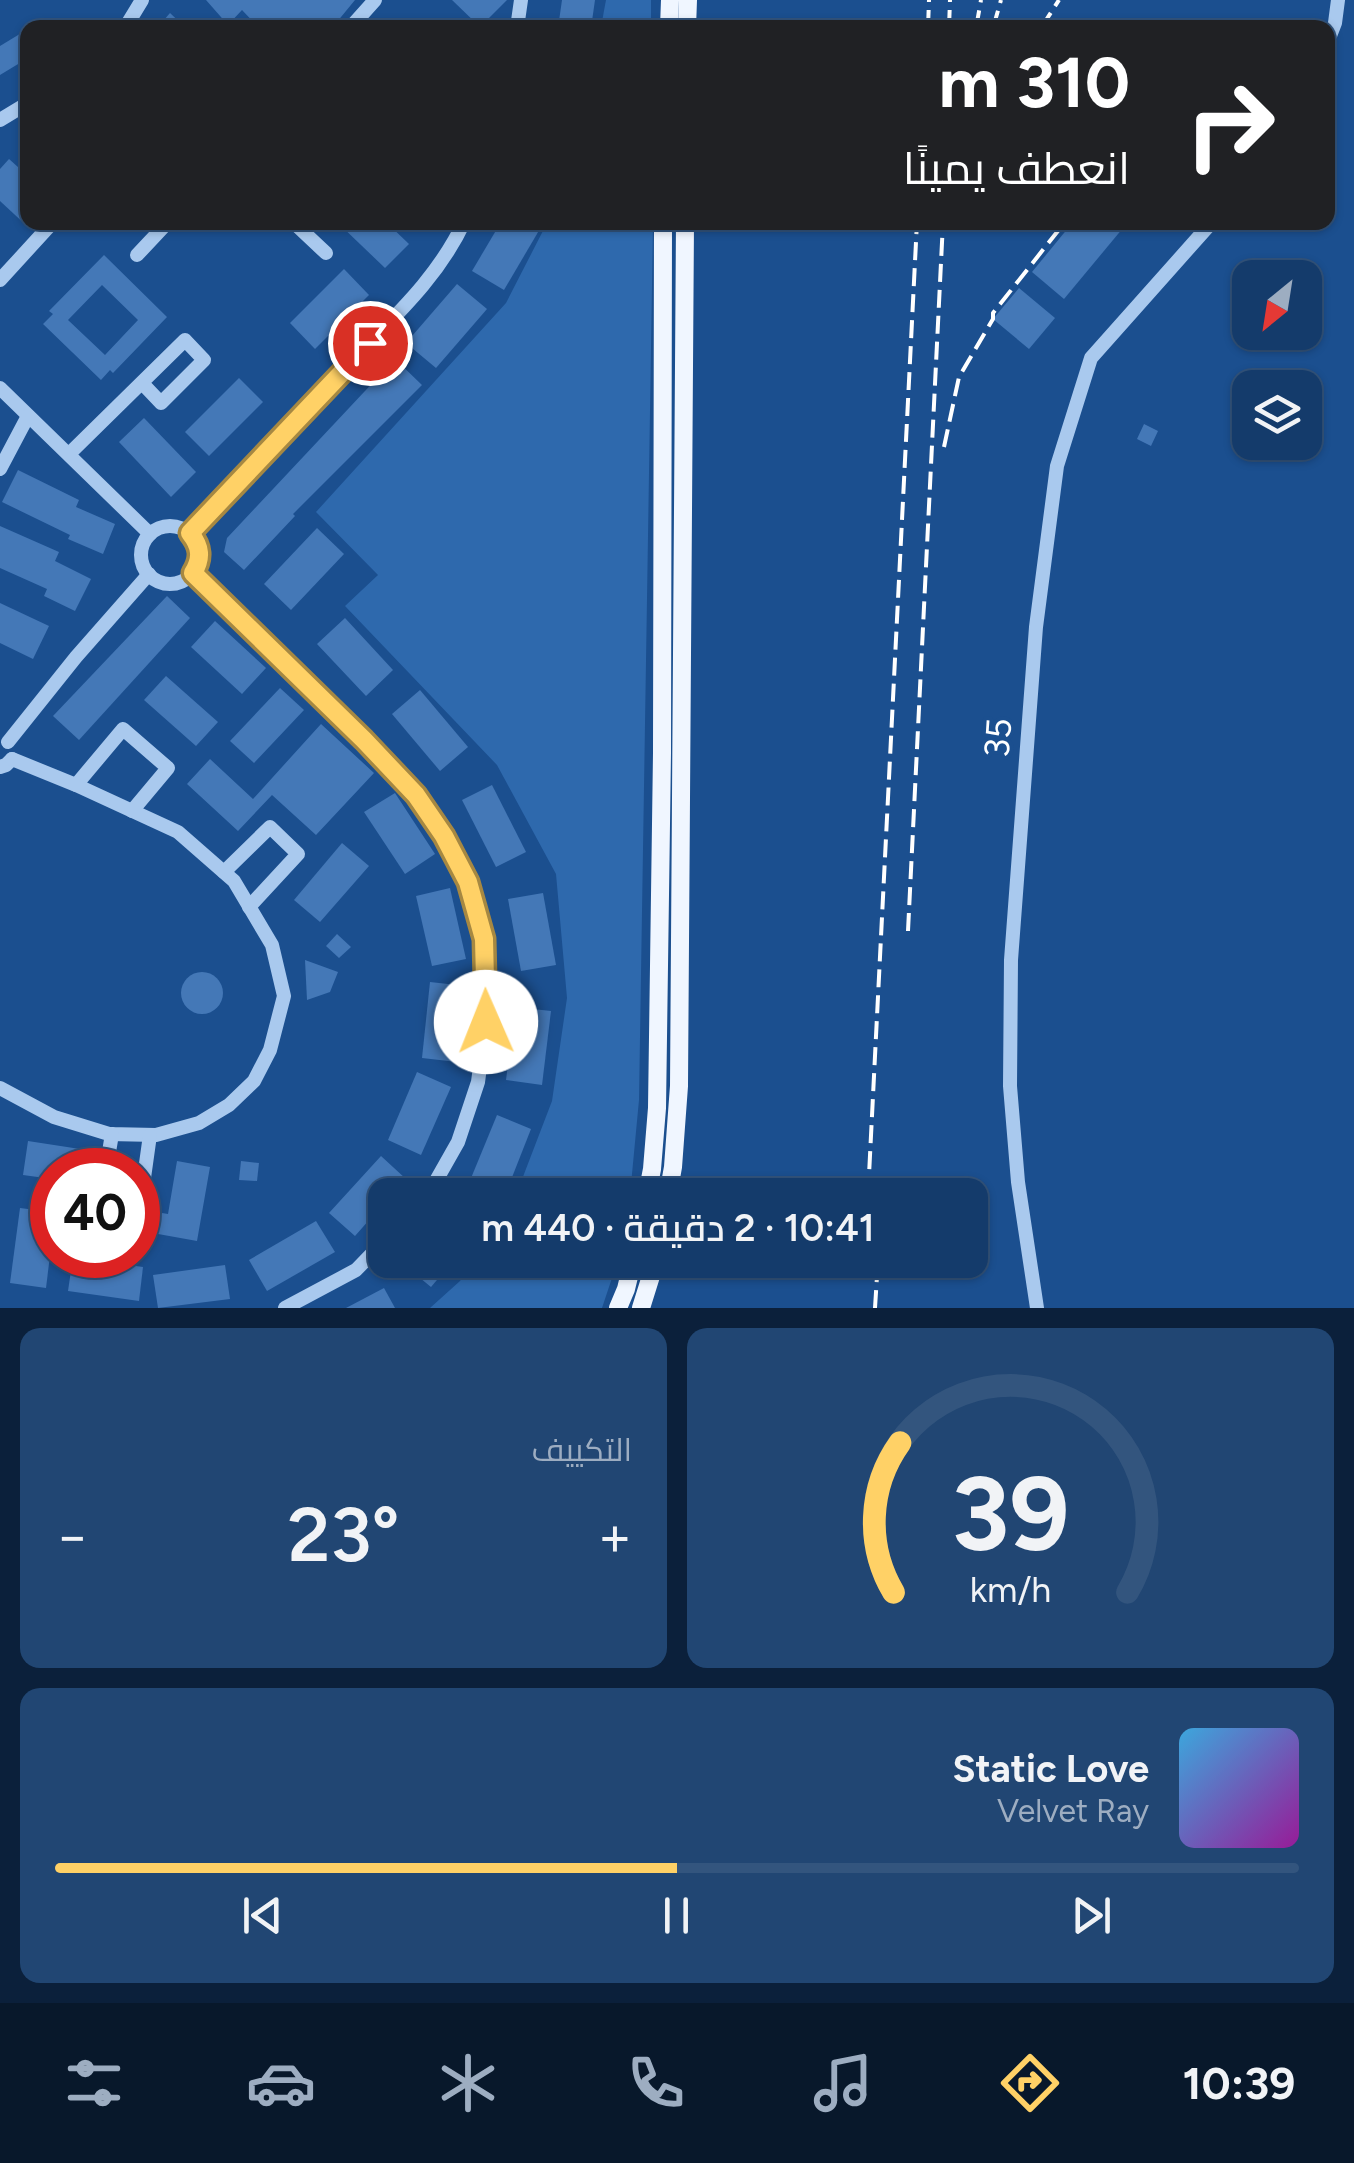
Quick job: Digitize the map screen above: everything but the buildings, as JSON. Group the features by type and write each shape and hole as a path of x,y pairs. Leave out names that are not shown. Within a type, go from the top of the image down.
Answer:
{"main road":[{"path":"649,1178 657,1108 664,230"},
{"path":"671,1178 679,1086 685,230"},
{"path":"618,1308 627,1278"},
{"path":"641,1308 650,1278"}],"street":[{"path":"357,20 375,0"},
{"path":"1335,26 1338,0"},
{"path":"0,280 46,230"},
{"path":"136,255 160,230"},
{"path":"302,230 326,253"},
{"path":"190,533 418,295 460,230"},
{"name":"35","path":"1037,1308 1018,1182 1010,1086 1010,960 1036,627 1057,466 1091,358 1205,230"},
{"path":"69,454 142,382 185,340 204,360 161,403 142,382"},
{"path":"0,388 150,534"},
{"path":"0,468 28,416"},
{"path":"166,526 190,533 200,557 186,580 166,584 149,574 141,549 150,534 166,526"},
{"path":"193,573 416,795 468,882 484,939 486,1022 478,1082 458,1142 438,1178"},
{"path":"0,1089 54,1117 112,1134 150,1135 199,1123 229,1105 254,1081 270,1050 284,996 272,945 234,881 178,832 76,785 6,763 13,752 4,741 149,574"},
{"path":"76,785 123,729 168,768 132,811"},
{"path":"224,872 270,827 298,854 249,907"},
{"path":"110,1148 112,1134"},
{"path":"148,1148 150,1135"},
{"path":"285,1308 356,1270 368,1258"}],"shaded area":[{"path":"606,0 651,0 651,20 602,20"},
{"path":"543,230 653,230 639,1100 632,1178 523,1178 552,1101 567,998 556,874 497,765 345,606 378,575 316,512 506,303"},
{"path":"612,1278 602,1308 430,1308 460,1281"}],"railway":[{"path":"928,20 929,0"},
{"path":"949,20 950,0"},
{"path":"977,20 981,0"},
{"path":"995,20 1001,0"},
{"path":"1046,20 1059,0"},
{"path":"869,1178 917,230"},
{"path":"908,931 943,230"},
{"path":"944,447 959,377 993,313 1059,230"},
{"path":"875,1308 877,1278"}],"route":[{"path":"370,343 190,533 200,557 193,573 364,740 416,795 444,836 468,882 484,939 486,1022"}]}
